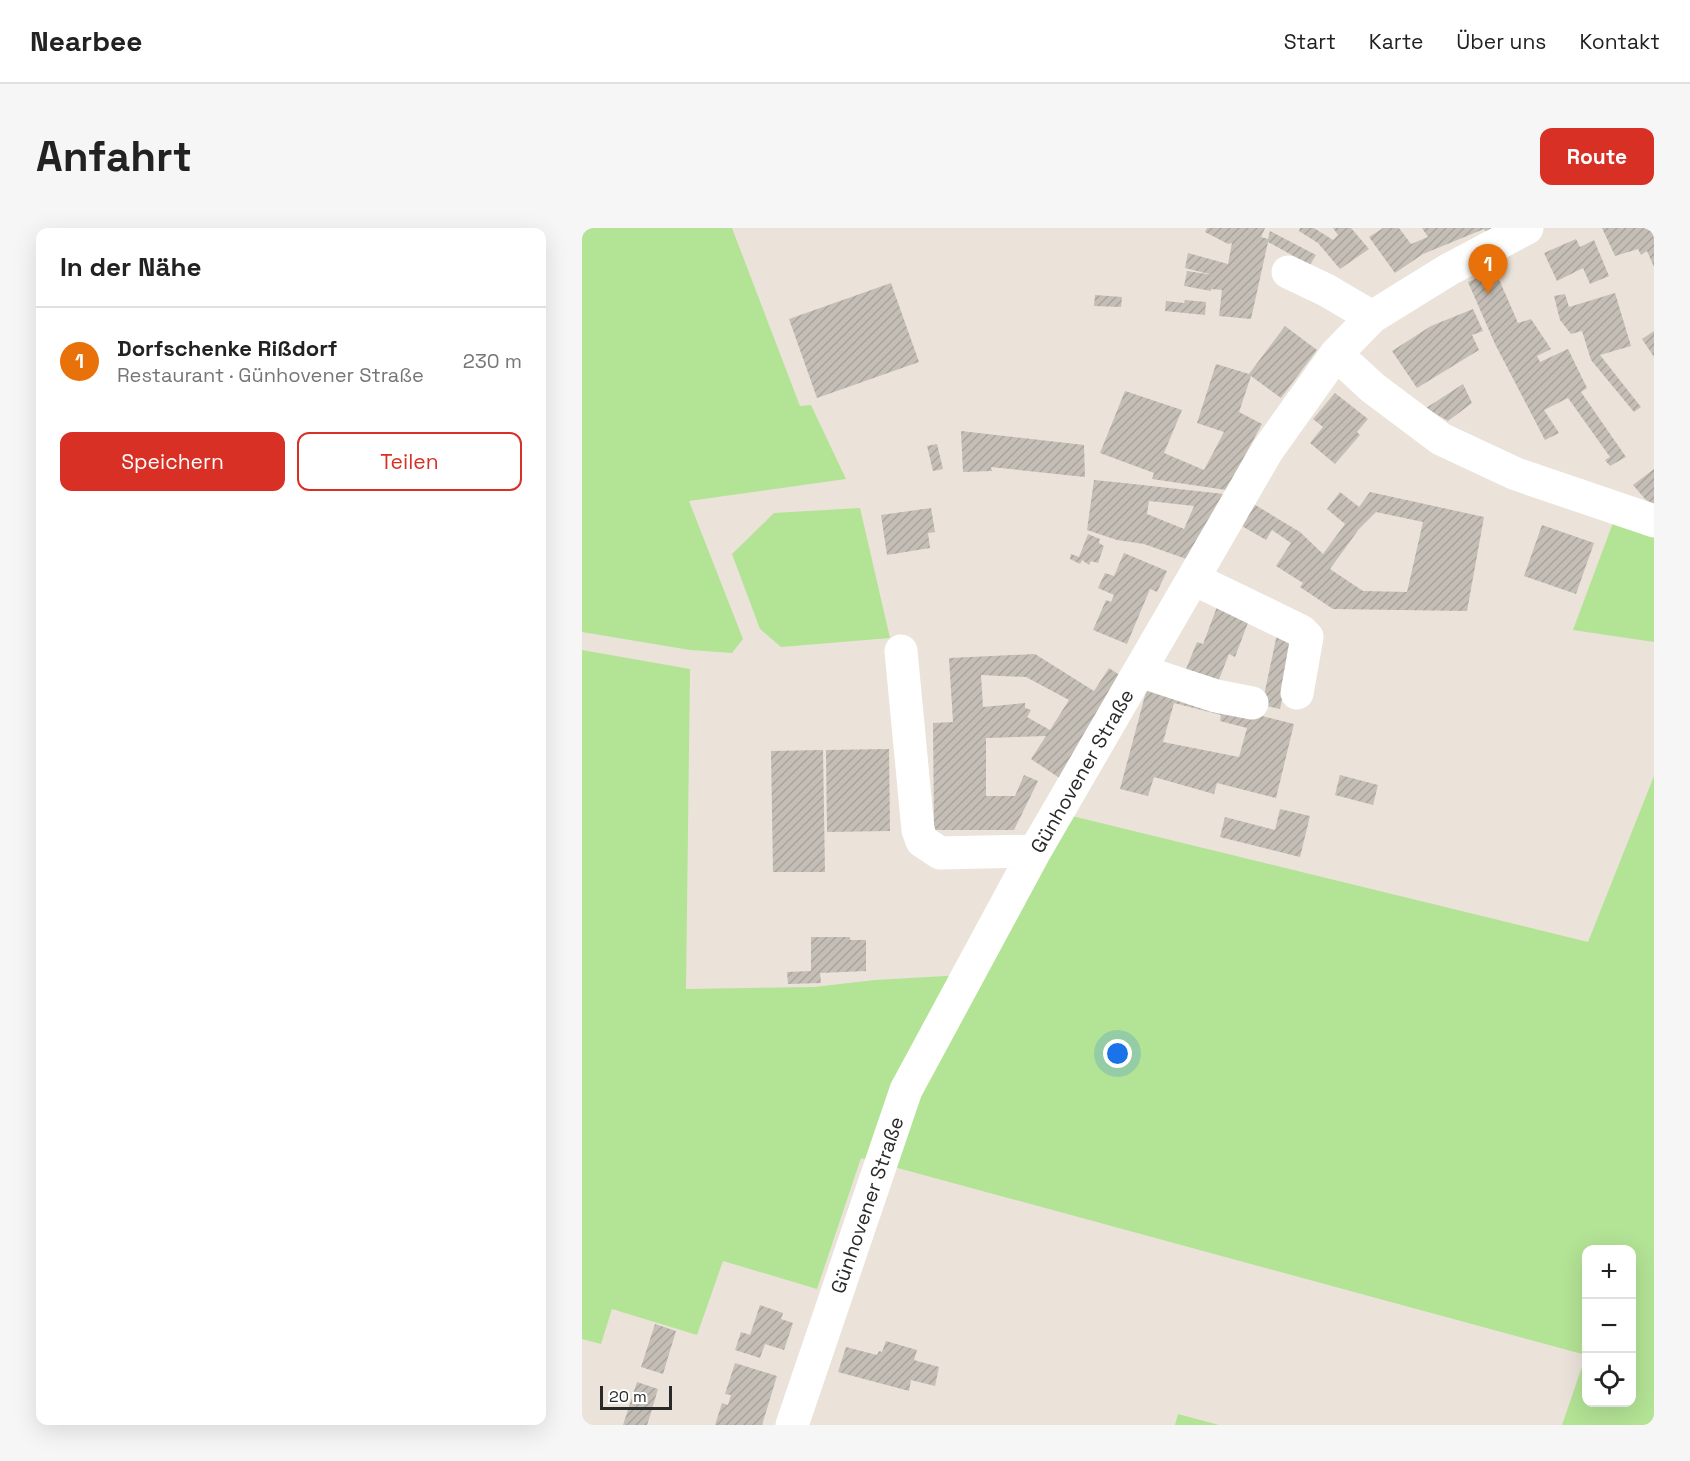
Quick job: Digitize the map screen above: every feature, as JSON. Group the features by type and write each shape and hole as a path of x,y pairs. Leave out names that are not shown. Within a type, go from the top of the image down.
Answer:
{"street":[{"name":"Günhovener Straße","path":"792,1425 906,1090 1035,851 1267,451 1336,354 1372,317 1448,270 1527,228"},
{"path":"1288,272 1326,290 1372,317"},
{"path":"1336,354 1373,388 1442,439 1516,474 1654,521"},
{"path":"1194,579 1301,631 1307,638 1297,693"},
{"path":"901,651 918,830 922,841 940,853 1035,851"},
{"path":"1140,671 1216,696 1252,703"}],"green space":[{"path":"582,228 732,228 800,406 811,405 846,479 689,501 743,639 732,653 690,650 582,632"},
{"path":"860,508 890,638 781,647 760,629 732,554 774,513"},
{"path":"1614,520 1654,535 1654,642 1573,630"},
{"path":"582,650 690,669 686,989 814,987 875,980 980,974 1072,816 1588,942 1654,776 1654,1425 1562,1425 1582,1367 1582,1407 1636,1407 1636,1245 1582,1245 1582,1354 861,1158 817,1289 723,1261 697,1335 612,1309 601,1344 582,1339"},
{"path":"1178,1414 1219,1425 1175,1425"}],"building":[{"path":"1207,228 1265,228 1261,237 1268,239 1270,231 1316,255 1310,265 1268,242 1251,319 1219,316 1222,290 1211,289 1211,291 1184,286 1187,271 1213,275 1185,268 1188,253 1228,264 1232,243 1228,244 1205,232"},
{"path":"1300,228 1314,228 1333,240 1338,235 1333,228 1351,228 1369,249 1340,269 1318,243 1299,231"},
{"path":"1383,228 1399,228 1411,244 1428,237 1422,228 1495,228 1486,232 1484,229 1423,254 1395,273 1369,237"},
{"path":"1602,228 1654,228 1654,267 1647,251 1641,255 1638,249 1615,256"},
{"path":"1576,239 1580,247 1594,240 1609,276 1590,284 1583,268 1557,281 1544,253"},
{"path":"1495,270 1518,323 1531,319 1551,349 1537,356 1540,362 1568,349 1587,388 1581,392 1626,457 1610,466 1605,460 1610,457 1568,398 1544,410 1559,433 1545,440 1495,344 1468,282"},
{"path":"891,283 919,362 817,398 789,319"},
{"path":"1615,293 1631,346 1600,355 1641,407 1634,412 1591,360 1582,331 1571,334 1560,320 1554,296 1565,294 1569,307"},
{"path":"1095,295 1122,297 1121,307 1094,306"},
{"path":"1185,300 1206,302 1205,315 1165,311 1166,301 1184,303"},
{"path":"1473,309 1483,331 1472,335 1479,350 1417,388 1392,351 1431,326"},
{"path":"1285,326 1317,350 1281,398 1251,376 1239,412 1262,424 1226,490 1152,479 1154,473 1100,453 1125,391 1182,410 1164,453 1204,470 1224,432 1197,423 1216,364 1249,374"},
{"path":"1654,331 1654,357 1642,339"},
{"path":"1463,384 1472,403 1448,421 1426,408"},
{"path":"1335,393 1368,419 1357,432 1360,435 1335,464 1310,443 1323,427 1313,419"},
{"path":"961,431 1084,445 1085,477 991,467 992,471 963,472"},
{"path":"937,444 943,469 933,471 927,446"},
{"path":"1654,469 1654,504 1646,500 1633,485"},
{"path":"1094,480 1224,494 1192,561 1144,544 1117,540 1087,530","holes":["1149,501 1194,506 1184,529 1147,514"]},
{"path":"1340,492 1359,507 1370,492 1484,517 1467,611 1333,609 1300,587 1303,583 1276,566 1291,543 1272,530 1266,540 1240,525 1252,503 1300,532 1323,554 1345,524 1327,509","holes":["1376,512 1423,522 1407,592 1363,591 1330,569 1359,529"]},
{"path":"931,508 935,532 928,533 930,548 887,555 881,515"},
{"path":"1542,525 1594,543 1576,594 1524,576"},
{"path":"1088,534 1100,539 1099,543 1104,546 1098,563 1091,561 1089,565 1082,560 1080,564 1070,559 1071,554 1079,557"},
{"path":"1124,553 1167,571 1157,592 1150,589 1127,644 1093,630 1106,600 1111,602 1114,595 1098,588 1105,573 1114,576"},
{"path":"1217,607 1249,620 1235,657 1229,654 1214,692 1182,679 1197,642 1203,644"},
{"path":"1277,634 1296,638 1280,709 1262,705"},
{"path":"1035,654 1094,691 1109,668 1124,678 1061,779 1031,759 1046,736 986,738 986,796 1015,796 1024,775 1038,781 1014,830 934,830 933,723 953,722 949,658","holes":["981,675 1026,677 1069,700 1050,730 1027,717 1031,710 1025,708 1025,703 983,707"]},
{"path":"1147,688 1294,724 1276,798 1217,783 1214,794 1154,777 1148,796 1120,789","holes":["1174,703 1221,715 1220,721 1247,728 1239,757 1163,742"]},
{"path":"889,749 890,831 827,832 826,750"},
{"path":"823,750 825,872 773,872 771,751"},
{"path":"1340,775 1378,785 1373,805 1335,795"},
{"path":"1280,809 1310,816 1300,857 1220,837 1225,817 1275,830"},
{"path":"811,937 850,937 850,940 866,940 866,971 820,973 821,983 788,984 787,972 811,971"},
{"path":"760,1305 783,1313 781,1319 793,1323 784,1350 765,1344 760,1358 735,1350 741,1332 750,1335"},
{"path":"655,1324 676,1331 663,1374 641,1367"},
{"path":"886,1341 917,1350 914,1360 939,1367 935,1386 911,1380 909,1391 838,1372 846,1347 877,1355 879,1351 882,1352"},
{"path":"735,1363 777,1376 762,1425 715,1425 722,1403 728,1405 731,1395 725,1394"},
{"path":"637,1382 658,1389 650,1416 647,1425 623,1425"}],"place":[{"name":"Dorfschenke Rißdorf","path":"1488,294"}]}
